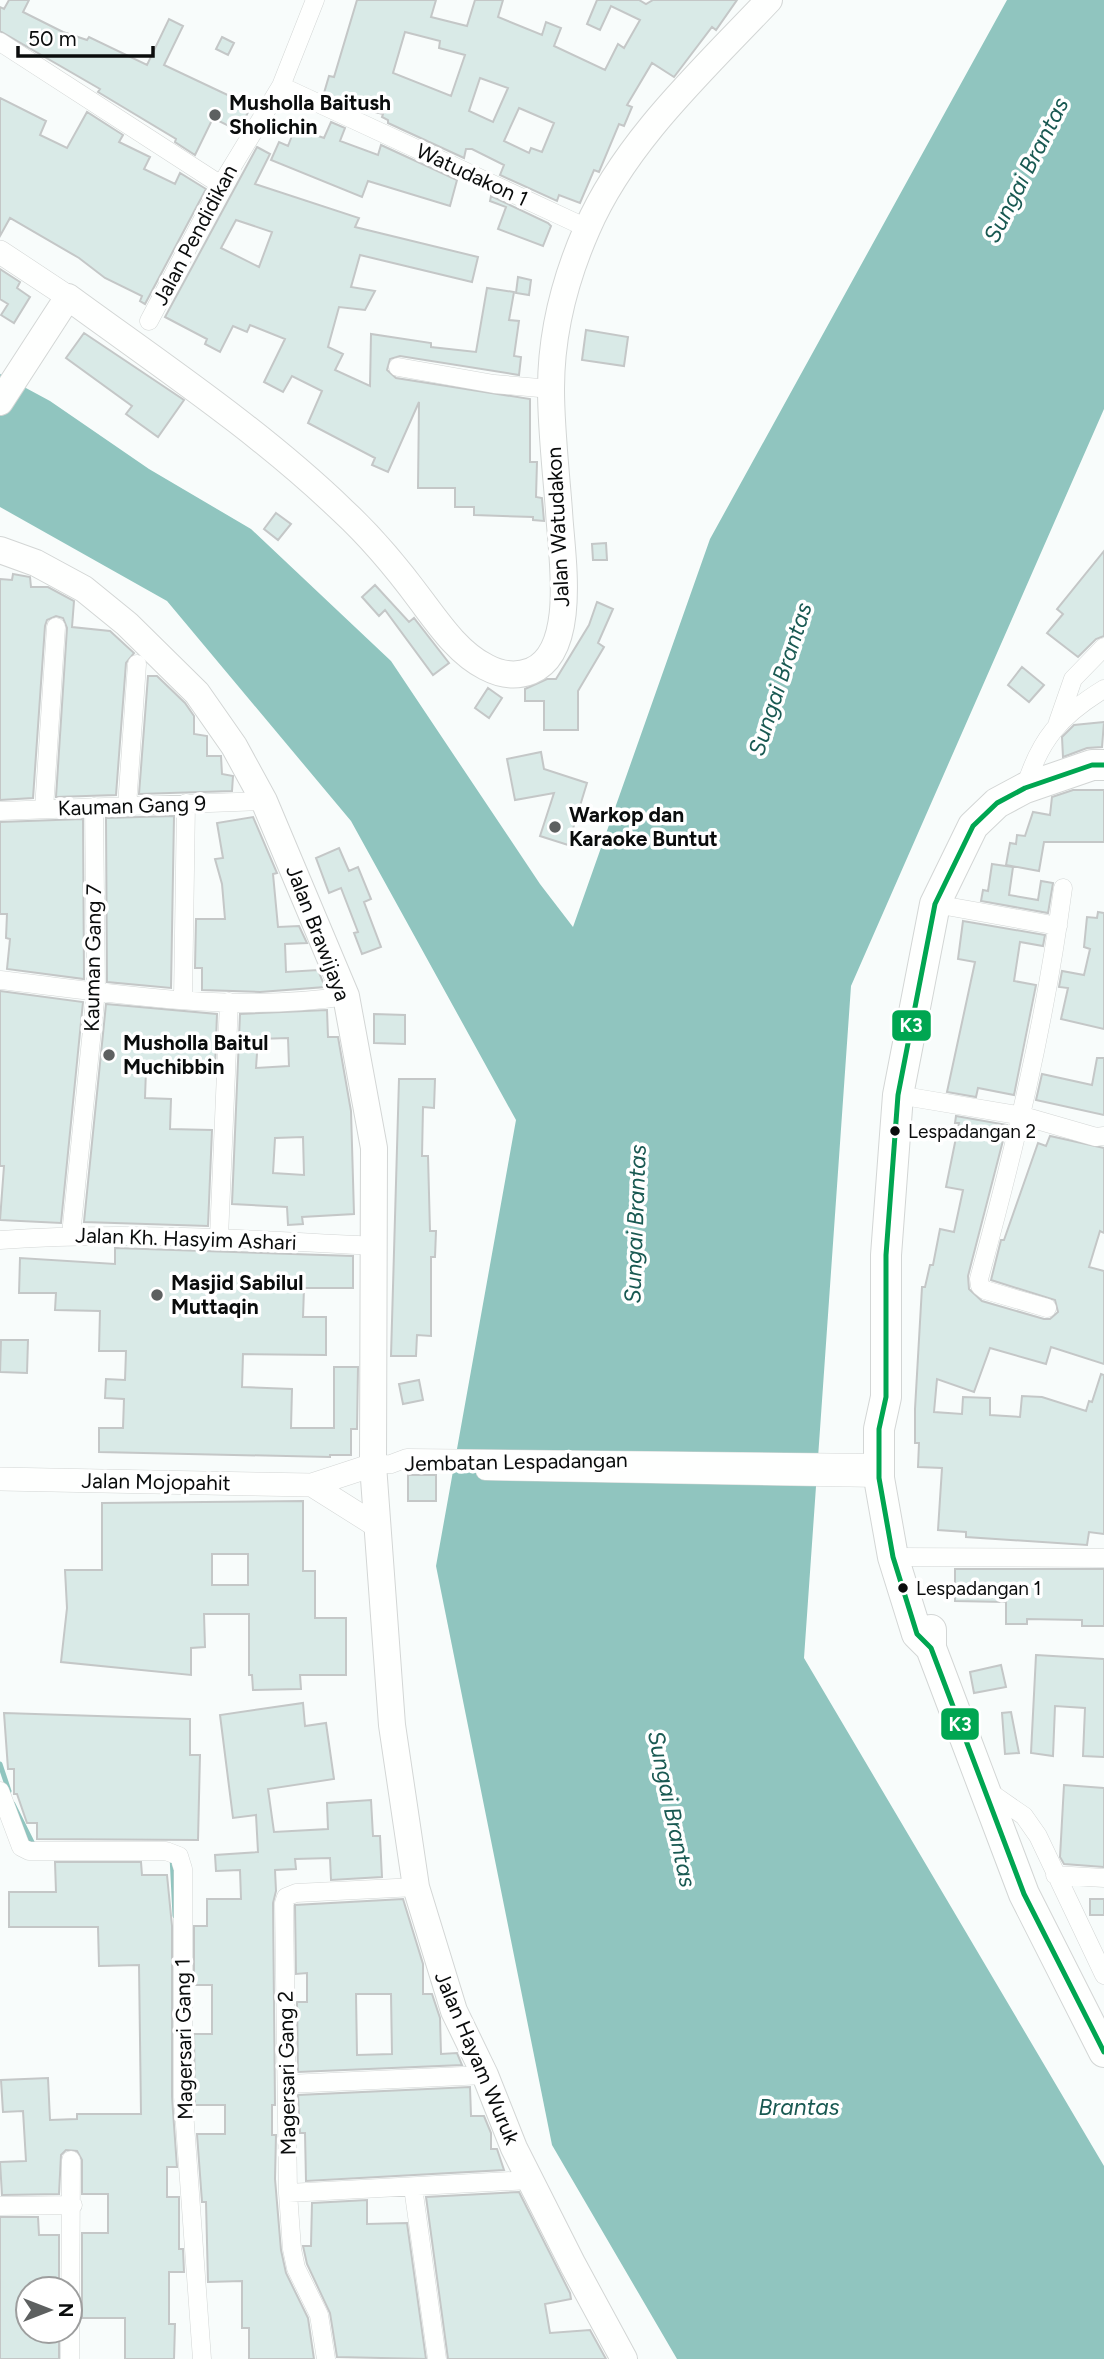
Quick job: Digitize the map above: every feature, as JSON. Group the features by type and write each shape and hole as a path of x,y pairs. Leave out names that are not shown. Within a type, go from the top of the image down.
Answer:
{"main road":[{"name":"Jalan Watudakon","path":"68,297 204,397 344,512 395,568 440,626 469,656 485,667 509,676 539,668 549,658 558,639 563,615 551,389 554,333 587,228 648,130 769,0"},
{"path":"0,402 68,297"},
{"name":"Jalan Brawijaya","path":"0,550 62,576 83,589 127,624 197,692 234,746 264,802 346,996 374,1148 372,1246 394,1464 377,1526"},
{"path":"1104,765 1091,765 1024,788 997,803 973,826 935,904 898,1095 886,1255 886,1397 873,1470 902,1557 931,1629 931,1648 1024,1894 1104,2052"},
{"path":"886,1397 892,1419 902,1557"},
{"name":"Jalan Hayam Wuruk","path":"377,1526 392,1725 409,1887 454,2011 530,2180 624,2359"}],"street":[{"name":"Jalan Pendidikan","path":"149,321 220,185 281,86 316,0"},
{"path":"0,42 220,185"},
{"name":"Watudakon 1","path":"281,86 587,228"},
{"path":"0,252 68,297"},
{"path":"398,367 494,384 551,389"},
{"path":"44,809 56,627"},
{"path":"1024,788 1037,752 1058,722 1073,680 1104,647"},
{"path":"127,806 137,664"},
{"path":"1058,722 1104,689"},
{"name":"Kauman Gang 9","path":"0,811 264,802"},
{"path":"183,999 186,803"},
{"name":"Kauman Gang 7","path":"71,1235 96,991 94,807"},
{"path":"1047,1308 985,1290 979,1283 1023,1116 1063,888"},
{"path":"935,904 1058,926"},
{"path":"0,980 229,1002 292,1002 346,996"},
{"path":"219,1237 229,1002"},
{"path":"898,1095 1023,1116 1096,1137 1104,1136"},
{"name":"Jalan Kh. Hasyim Ashari","path":"0,1240 71,1235 219,1237 372,1246"},
{"name":"Jembatan Lespadangan","path":"394,1464 873,1470"},
{"name":"Jalan Mojopahit","path":"0,1479 312,1485 394,1464"},
{"path":"312,1485 377,1526"},
{"path":"902,1557 1104,1558"},
{"path":"985,1789 1024,1816 1032,1826 1104,1975"},
{"name":"Magersari Gang 1","path":"0,1791 21,1847 36,1851 166,1851 179,1856 183,1868 183,2097 202,2359"},
{"path":"1055,1875 1104,1878"},
{"name":"Magersari Gang 2","path":"326,2359 319,2315 293,2260 288,2193 286,1897 296,1893 409,1887"},
{"path":"288,2084 485,2075"},
{"path":"70,2359 73,2205 71,2160"},
{"path":"288,2193 530,2180"},
{"path":"413,2187 437,2359"},
{"path":"0,2206 73,2205"}],"water":[{"name":"Brantas","path":"1007,0 1104,0 1104,409 851,986 804,1658 1104,2166 1104,2359 677,2359 552,2145 436,1566 516,1120 351,821 167,601 0,507 0,374 50,401 149,469 251,529 391,661 540,884 573,927 710,539"}],"building":[{"path":"9,0 29,0 23,12 63,32 87,40 89,37 147,65 169,19 183,26 164,65 251,106 239,131 213,118 195,155 175,142 176,139 98,92 100,89 0,31 0,7 4,9"},
{"path":"357,0 436,0 431,17 467,26 475,0 503,0 498,17 542,35 546,22 561,28 554,46 605,70 618,44 624,48 640,20 611,6 600,30 587,24 597,0 639,0 646,4 653,0 737,0 716,30 712,27 674,77 652,63 627,105 632,107 624,126 619,124 599,172 594,170 580,203 559,195 557,201 500,175 504,165 472,149 466,149 464,158 388,123 388,120 382,117 383,114 354,107 324,93 329,76 334,77","holes":["405,32 440,41 439,48 465,55 451,96 393,73","480,78 508,88 493,122 469,111","519,108 554,123 542,152 531,148 529,153 504,141"]},
{"path":"222,37 234,43 228,55 216,49"},
{"path":"0,98 46,121 40,135 67,148 87,112 123,135 119,142 150,157 144,169 175,184 180,173 206,189 145,304 140,301 142,296 105,278 79,258 10,218 0,236"},
{"path":"331,122 345,128 340,141 378,155 381,145 457,180 450,206 368,181 362,197 271,160 279,142 288,146 295,128 324,138"},
{"path":"257,147 270,154 255,184 359,218 355,227 478,257 472,282 360,255 351,287 375,291 365,310 339,307 328,347 343,354 335,370 370,386 371,334 431,343 431,347 476,352 487,288 514,292 509,320 519,321 514,356 521,357 519,375 400,356 390,359 387,370 396,378 530,399 530,462 537,462 536,497 542,498 544,521 533,520 533,517 474,515 474,507 455,507 455,488 418,488 419,402 388,472 372,465 375,458 308,423 322,391 292,376 283,392 264,382 285,339 250,325 247,332 233,326 220,352 205,344 207,339 165,317","holes":["236,220 272,232 259,267 221,248"]},
{"path":"491,196 548,223 551,226 543,246 498,229 506,207 490,201"},
{"path":"0,269 20,282 17,288 30,297 14,323 1,315 8,304 0,299"},
{"path":"518,277 531,280 529,295 516,293"},
{"path":"586,330 628,337 624,366 582,360"},
{"path":"84,333 184,400 158,437 126,414 132,406 66,358"},
{"path":"276,513 291,524 278,540 264,529"},
{"path":"606,543 607,560 593,560 592,544"},
{"path":"1104,551 1104,636 1096,639 1078,657 1047,633 1063,614 1057,609"},
{"path":"13,574 30,577 31,587 48,587 74,601 72,627 110,631 134,653 126,663 116,795 56,797 67,628 63,618 56,616 47,620 45,626 33,798 0,800 0,579 12,580"},
{"path":"375,585 409,622 414,618 449,663 433,675 385,610 379,616 362,597"},
{"path":"597,602 613,609 598,643 604,647 578,691 578,730 544,730 544,701 525,701 525,689 547,679 556,679 589,625"},
{"path":"1022,667 1044,685 1029,702 1008,685"},
{"path":"148,676 157,676 185,703 194,716 194,734 207,736 207,756 221,756 222,774 233,776 232,791 139,794"},
{"path":"488,688 502,698 489,718 475,708"},
{"path":"1104,722 1102,747 1087,748 1063,757 1062,737 1074,725"},
{"path":"541,752 544,769 587,783 568,845 540,836 554,793 515,800 507,759"},
{"path":"1073,790 1104,790 1104,842 1044,842 1039,871 1006,865 1010,843 1016,844 1017,835 1025,836 1033,812 1050,815 1052,797"},
{"path":"174,816 171,988 107,982 106,818"},
{"path":"253,817 277,873 273,874 278,927 299,926 307,943 285,944 286,972 318,970 325,987 260,992 202,990 202,968 195,968 196,919 225,919 222,884 215,859 223,858 217,823"},
{"path":"83,819 84,979 7,969 10,939 6,938 7,914 0,914 0,822"},
{"path":"339,848 349,871 358,867 371,899 364,902 381,947 362,954 354,933 358,932 341,888 329,893 316,858"},
{"path":"992,864 1013,867 1009,895 1038,900 1041,881 1053,883 1048,913 981,901 983,890 988,891"},
{"path":"1098,912 1104,913 1104,1029 1061,1019 1068,988 1059,987 1062,971 1084,975 1090,949 1084,947 1087,917 1097,918"},
{"path":"963,921 1045,935 1043,946 1020,942 1014,981 1036,985 1014,1095 978,1088 976,1097 947,1092 975,962 958,959"},
{"path":"0,991 83,1002 61,1223 0,1220 4,1166 0,1166"},
{"path":"106,1004 217,1014 215,1068 168,1065 168,1070 146,1069 145,1098 171,1099 170,1129 212,1130 208,1226 84,1222"},
{"path":"327,1010 328,1037 338,1037 351,1111 354,1214 302,1217 303,1224 288,1225 287,1207 232,1204 240,1014","holes":["288,1038 289,1066 256,1068 258,1039","303,1137 304,1175 273,1173 275,1138"]},
{"path":"374,1014 405,1015 405,1044 374,1043"},
{"path":"1097,1058 1104,1058 1104,1115 1036,1100 1042,1074 1092,1085"},
{"path":"399,1079 435,1079 434,1108 423,1107 422,1156 428,1156 430,1231 436,1231 435,1257 431,1257 431,1336 417,1335 416,1356 391,1356"},
{"path":"956,1116 1007,1125 968,1276 969,1289 982,1301 1044,1319 1050,1319 1058,1312 1055,1300 991,1280 1001,1240 1004,1240 1038,1143 1046,1146 1050,1136 1104,1148 1104,1233 1100,1231 1089,1267 1104,1271 1104,1364 1051,1347 1046,1364 990,1348 974,1392 937,1379 934,1412 962,1414 963,1397 990,1398 990,1415 1020,1417 1022,1396 1042,1397 1086,1411 1089,1401 1092,1402 1101,1374 1104,1375 1104,1534 1089,1532 1087,1545 966,1537 966,1532 938,1530 942,1468 918,1467 919,1443 915,1443 915,1409 922,1287 925,1287 930,1265 933,1265 940,1229 954,1232 963,1190 946,1187 959,1123 955,1123"},
{"path":"115,1248 353,1256 353,1288 304,1288 303,1317 326,1317 326,1355 243,1354 242,1387 292,1389 291,1428 334,1428 334,1367 358,1367 357,1429 351,1429 351,1455 330,1457 99,1452 99,1428 123,1428 124,1399 105,1398 106,1379 125,1380 126,1351 99,1351 100,1311 55,1310 56,1293 19,1293 20,1258 115,1264"},
{"path":"1,1340 28,1340 27,1373 0,1372"},
{"path":"419,1380 423,1400 403,1404 399,1384"},
{"path":"408,1475 436,1475 436,1501 408,1501"},
{"path":"303,1501 303,1571 315,1571 315,1618 346,1618 346,1675 300,1675 301,1689 253,1690 252,1675 249,1675 249,1614 204,1614 205,1647 191,1648 191,1675 61,1662 67,1608 65,1570 102,1570 102,1503","holes":["212,1554 248,1554 248,1585 212,1585"]},
{"path":"955,1569 1104,1569 1104,1626 1082,1626 1082,1620 1027,1619 1027,1624 1006,1624 1006,1602 955,1601"},
{"path":"1036,1655 1104,1659 1104,1757 1083,1756 1085,1708 1055,1706 1053,1756 1031,1753"},
{"path":"1001,1665 1006,1687 974,1693 970,1672"},
{"path":"303,1703 305,1726 326,1723 334,1779 268,1789 274,1832 328,1829 327,1803 371,1800 373,1836 380,1836 382,1877 331,1880 330,1858 295,1859 296,1869 275,1870 275,2105 272,2105 272,2135 276,2135 275,2179 281,2250 286,2273 308,2318 314,2359 249,2359 249,2328 242,2328 242,2281 208,2282 206,2202 202,2202 197,2134 225,2134 225,2105 195,2105 194,2034 212,2034 212,1985 194,1985 194,1926 207,1926 207,1899 241,1899 240,1870 216,1871 215,1855 258,1852 256,1815 233,1818 220,1715"},
{"path":"1011,1712 1019,1753 1005,1754 1002,1713"},
{"path":"4,1713 190,1719 190,1755 200,1755 198,1840 37,1839 37,1823 27,1823 17,1794 14,1794 14,1769 8,1769"},
{"path":"1064,1785 1104,1788 1104,1867 1064,1864 1060,1857"},
{"path":"55,1862 141,1862 142,1875 167,1875 172,1926 172,2097 177,2167 167,2167 167,2197 179,2197 179,2249 183,2249 184,2272 169,2272 169,2324 175,2324 174,2359 125,2359 125,2318 84,2318 82,2233 108,2233 108,2194 82,2194 82,2160 77,2151 66,2150 61,2155 59,2194 2,2195 0,2162 26,2161 23,2111 3,2112 1,2080 48,2078 50,2120 77,2119 77,2114 141,2114 139,1965 99,1966 98,1927 9,1927 9,1892 56,1892"},
{"path":"403,1899 423,1964 423,1994 432,1994 440,2018 441,2054 457,2053 462,2065 298,2072 297,2002 307,2002 307,1973 296,1974 295,1905","holes":["356,1994 391,1994 392,2054 357,2055"]},
{"path":"1090,1899 1104,1899 1104,1915 1090,1915"},
{"path":"470,2087 471,2116 484,2116 491,2133 491,2149 497,2149 504,2170 306,2181 305,2133 300,2133 298,2095"},
{"path":"519,2192 570,2293 571,2299 545,2304 550,2333 590,2330 606,2359 448,2359 426,2197"},
{"path":"367,2200 367,2224 407,2223 426,2359 337,2357 330,2313 307,2264 303,2246 311,2246 312,2203"},
{"path":"0,2217 38,2217 39,2235 59,2235 59,2275 14,2275 14,2345 59,2345 59,2359 0,2359"}],"waterway":[{"path":"0,1764 9,1791"},
{"path":"13,1804 35,1848"},
{"path":"172,1856 175,1916"}],"transit line":[{"name":"K3","path":"1104,765 1092,765 1025,788 997,803 973,826 935,904 898,1095 886,1255 886,1397 879,1429 879,1478 893,1557 917,1634 931,1648 1024,1894 1104,2052"}],"place":[{"name":"Musholla Baitush Sholichin","path":"215,115"},
{"name":"Warkop dan Karaoke Buntut","path":"555,827"},
{"name":"Musholla Baitul Muchibbin","path":"109,1055"},
{"name":"Lespadangan 2","path":"895,1131"},
{"name":"Masjid Sabilul Muttaqin","path":"157,1295"},
{"name":"Lespadangan 1","path":"903,1588"}],"water label":[{"name":"Sungai Brantas","path":"1026,170"},
{"name":"Sungai Brantas","path":"780,679"},
{"name":"Sungai Brantas","path":"635,1224"},
{"name":"Sungai Brantas","path":"672,1809"}]}
